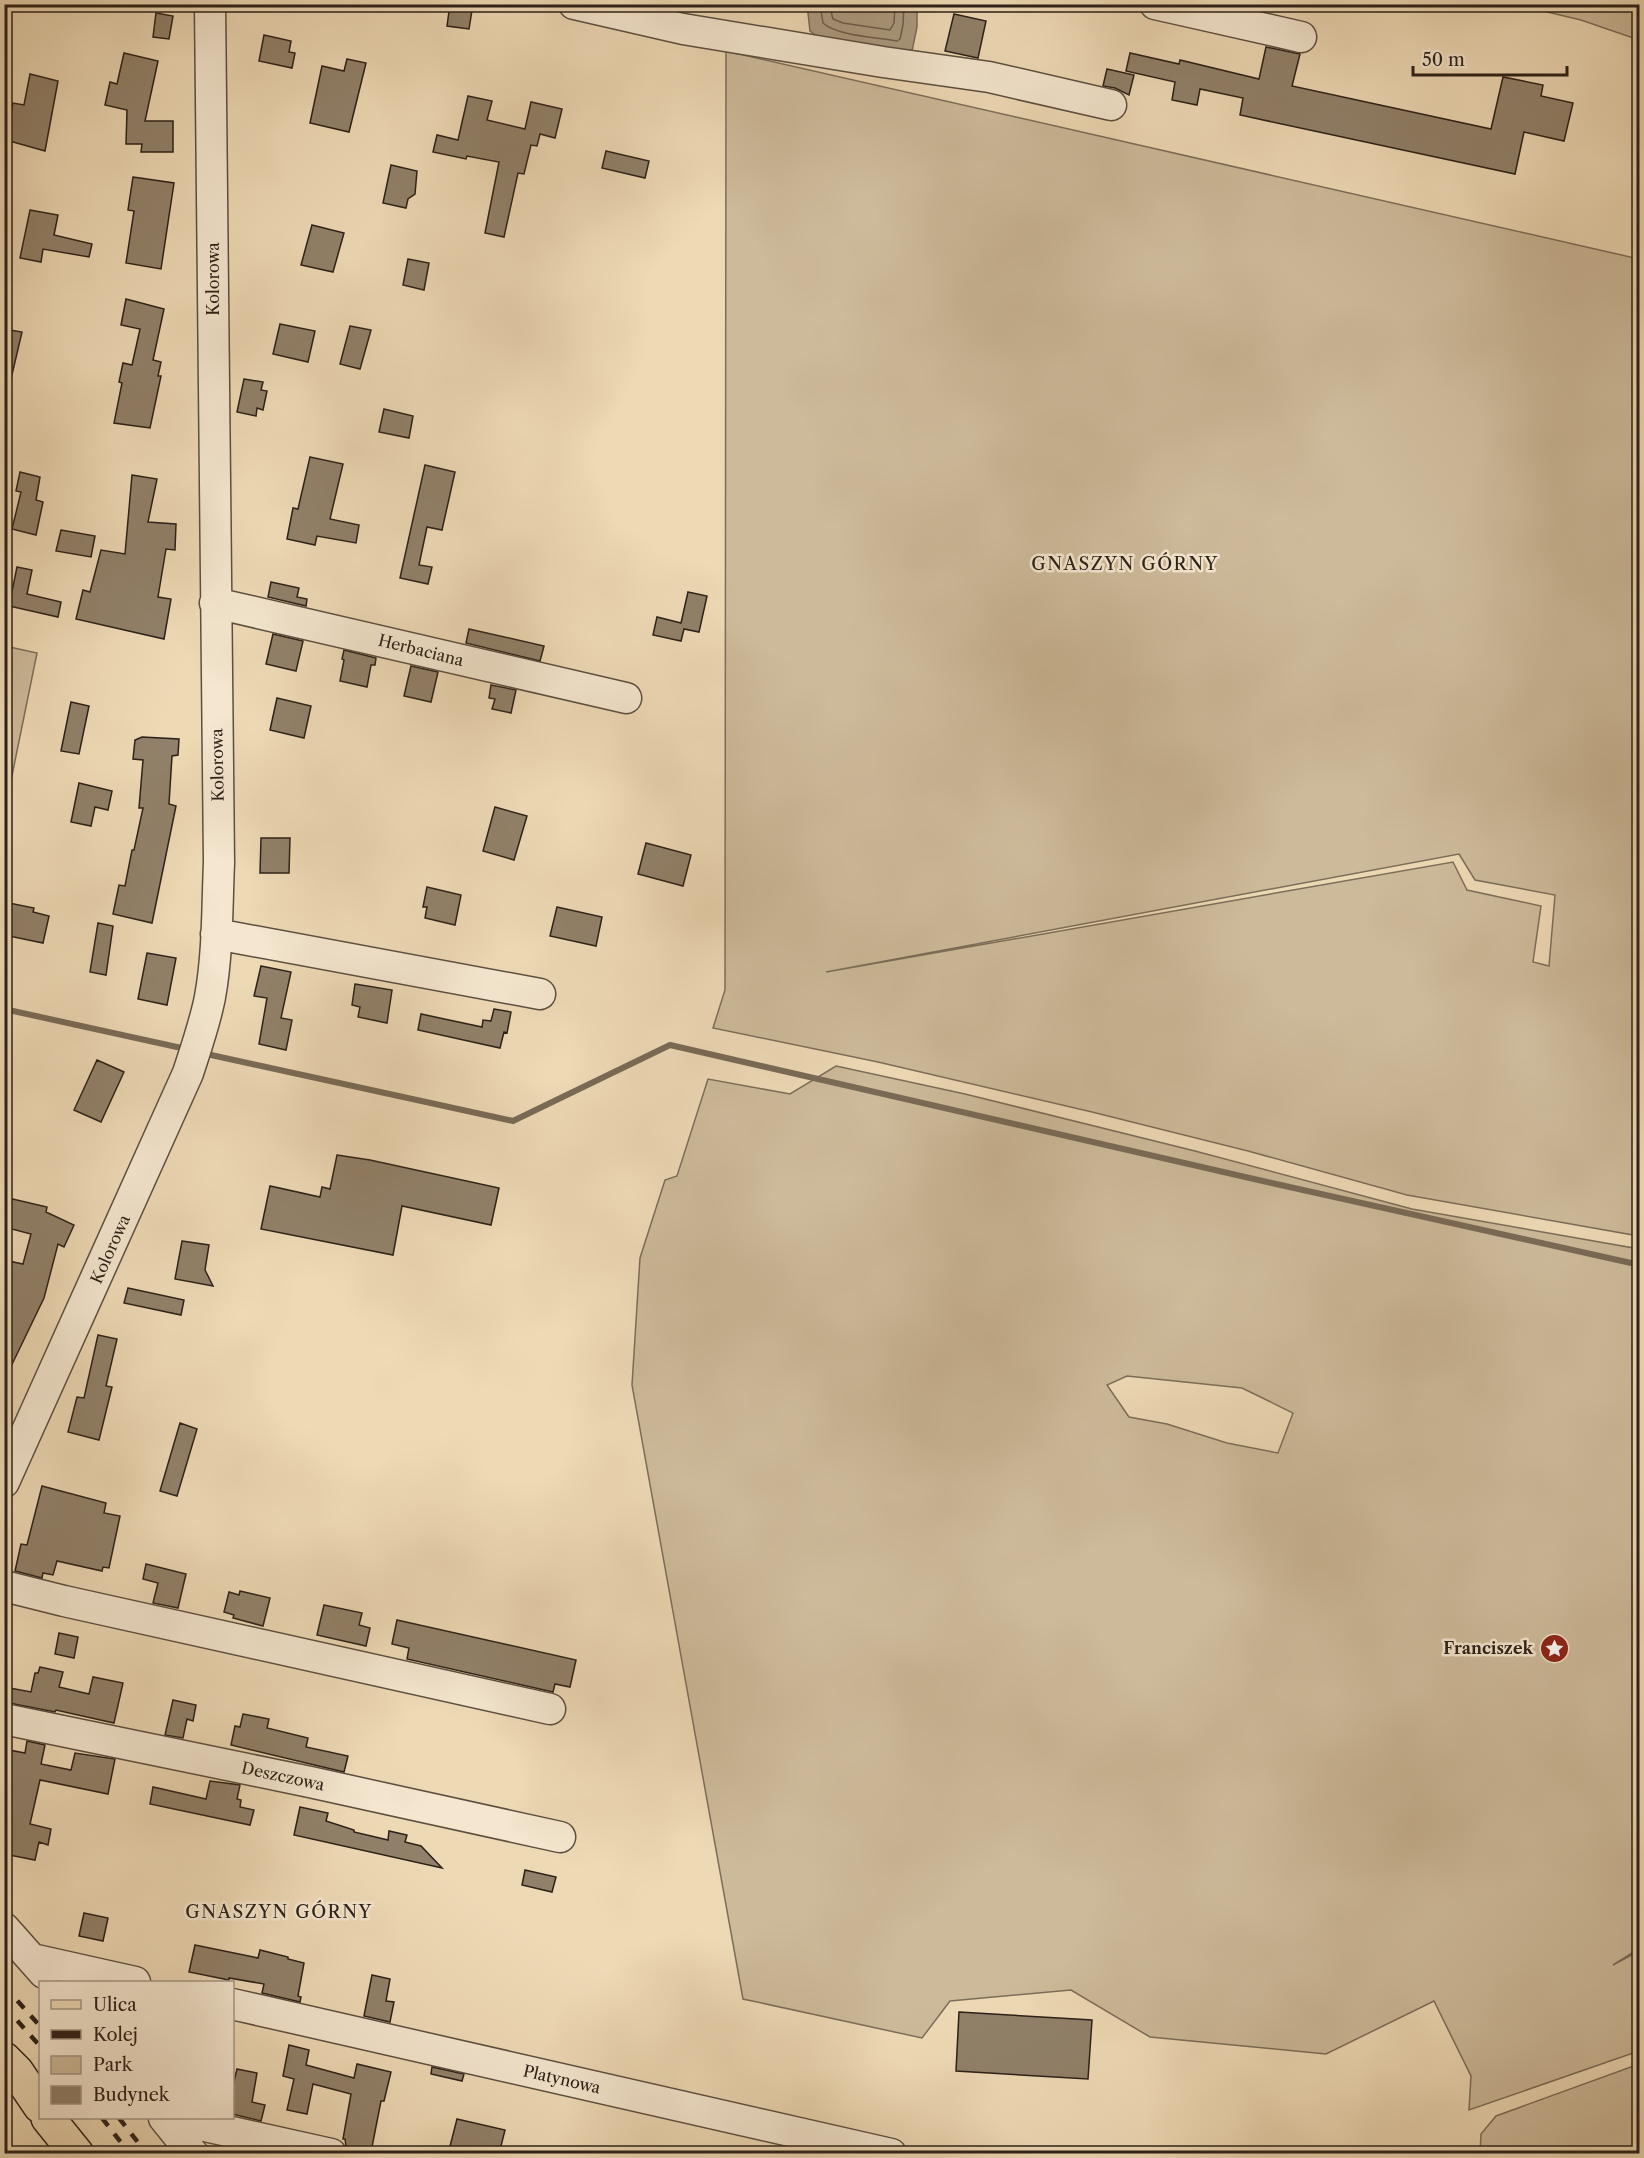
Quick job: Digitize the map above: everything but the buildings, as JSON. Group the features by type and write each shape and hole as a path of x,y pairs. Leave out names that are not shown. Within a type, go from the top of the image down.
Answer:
{"main road":[{"path":"4,2060 18,2072 39,2107"},
{"path":"4,2088 39,2113"},
{"path":"47,2119 77,2154"}],"street":[{"name":"Kolorowa","path":"4,1482 188,1073 210,995 216,934 219,863 210,4"},
{"path":"574,4 683,28 883,62 989,77 1111,105"},
{"path":"1155,4 1301,37"},
{"name":"Herbaciana","path":"215,603 626,698"},
{"path":"216,934 540,994"},
{"path":"4,1586 550,1709"},
{"name":"Deszczowa","path":"4,1719 310,1782 560,1837"},
{"path":"4,1928 49,1981"},
{"path":"32,1959 126,1981"},
{"name":"Platynowa","path":"234,2004 891,2154"},
{"path":"165,2119 193,2154"},
{"path":"174,2119 332,2154"}],"green space":[{"path":"1518,5 1639,5 1639,40 1581,20"},
{"path":"726,51 1639,259 1639,1236 1407,1195 1248,1151 1092,1112 878,1062 713,1028 725,990","holes":["1459,854 1475,880 1555,895 1549,966 1533,962 1541,906 1467,890 1453,862 826,972"]},
{"path":"4,646 37,653 5,810"},
{"path":"836,1066 965,1094 1195,1151 1412,1209 1639,1249 1640,1948 1613,1965 1639,1951 1639,2051 1469,2110 1471,2076 1434,2001 1326,2054 1150,2037 1071,1990 950,2001 922,2038 743,1999 632,1385 640,1258 665,1180 677,1176 708,1079 790,1094","holes":["1127,1376 1242,1388 1293,1413 1278,1453 1227,1443 1167,1424 1129,1417 1107,1385"]},
{"path":"1639,2064 1639,2153 1480,2153 1481,2134 1496,2116"}],"water":[{"path":"807,4 917,5 917,27 912,51 820,38 810,31"}],"waterway":[{"path":"4,1009 186,1049"},
{"path":"202,1053 513,1121 670,1045 1640,1265"}],"railway":[{"path":"4,1986 39,2025"},
{"path":"4,2006 39,2045"},
{"path":"103,2119 130,2154"},
{"path":"120,2119 147,2154"}],"place":[{"name":"Franciszek","path":"1554,1648"}],"district":[{"name":"GNASZYN GÓRNY","path":"1125,564"},
{"name":"GNASZYN GÓRNY","path":"279,1912"}]}
